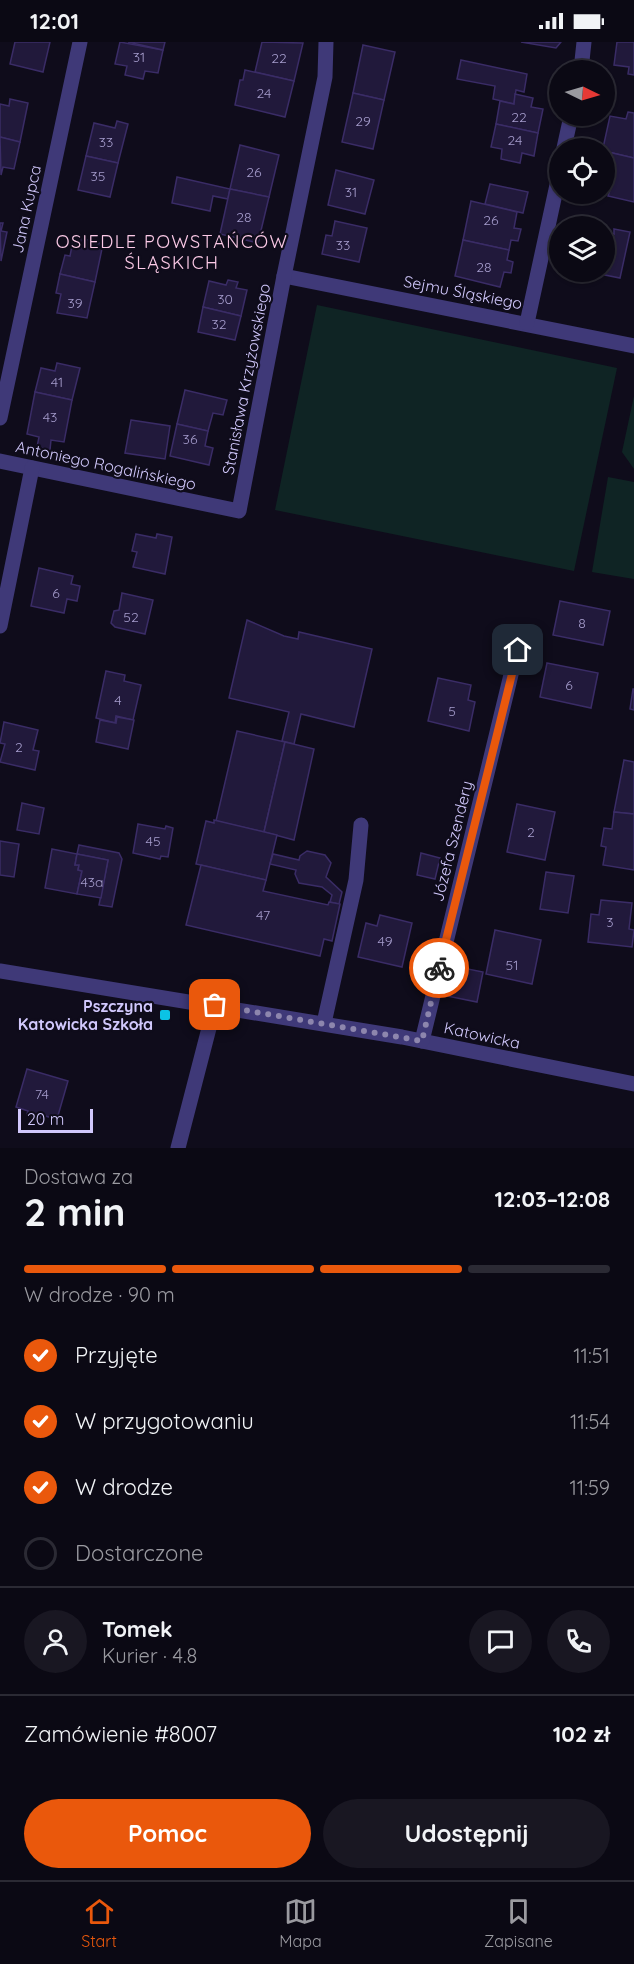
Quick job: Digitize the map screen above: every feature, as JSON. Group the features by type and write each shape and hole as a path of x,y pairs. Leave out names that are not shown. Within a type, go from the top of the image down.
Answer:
{"street":[{"name":"Jana Kupca","path":"0,418 80,42"},
{"name":"Stanisława Krzyżowskiego","path":"239,511 325,77 326,42"},
{"path":"582,60 584,42"},
{"path":"527,323 553,204"},
{"name":"Sejmu Śląskiego","path":"284,276 634,346"},
{"name":"Antoniego Rogalińskiego","path":"0,461 239,511"},
{"path":"0,626 33,468"},
{"name":"Józefa Szendery","path":"422,1041 518,650"},
{"path":"324,1023 356,880 361,825"},
{"name":"Katowicka","path":"0,971 324,1023 633,1081"},
{"path":"178,1148 215,1005"}],"green space":[{"path":"317,305 617,368 574,571 275,510"},
{"path":"634,396 634,469 622,452"},
{"path":"608,477 634,482 634,579 592,572"}],"building":[{"path":"15,42 50,42 43,72 10,64"},
{"path":"120,42 163,50 158,73 145,71 143,79 125,75 127,66 115,64"},
{"path":"128,42 165,42 163,50"},
{"path":"262,42 303,43 294,81 255,72"},
{"path":"521,42 561,42 556,48"},
{"path":"617,42 634,42 634,75 628,74 629,67 615,65"},
{"path":"363,45 395,52 384,100 353,93"},
{"path":"461,60 527,74 524,92 516,90 514,104 493,99 495,86 457,79"},
{"path":"245,70 294,81 285,117 235,105 240,80 243,80"},
{"path":"353,93 384,100 373,149 342,142"},
{"path":"515,94 533,98 531,107 543,109 538,133 496,124 500,101 514,104"},
{"path":"10,99 28,103 20,142 0,137 0,104 9,106"},
{"path":"628,112 634,113 634,158 615,154 615,138 605,138 608,126 615,126 615,117 626,119"},
{"path":"117,121 128,124 118,163 86,156 94,123 115,128"},
{"path":"496,124 538,133 534,156 522,153 520,163 501,159 502,149 491,147"},
{"path":"0,137 20,142 14,169 3,167 1,175"},
{"path":"240,145 279,155 269,197 230,189"},
{"path":"615,154 634,158 634,202 615,198"},
{"path":"86,156 118,163 110,197 78,190"},
{"path":"336,170 374,180 365,214 328,205"},
{"path":"177,177 230,189 228,199 213,196 210,211 172,203"},
{"path":"490,184 528,192 523,213 485,204"},
{"path":"230,189 269,197 258,243 220,234"},
{"path":"471,201 517,212 514,228 521,229 518,241 511,240 509,250 463,240"},
{"path":"335,221 367,228 359,262 322,254 326,235 332,236"},
{"path":"0,223 3,223 1,231 7,232 1,261"},
{"path":"615,229 630,232 620,278 615,277"},
{"path":"74,236 103,244 95,282 60,274 65,255 70,256"},
{"path":"463,240 509,250 507,260 513,262 511,273 504,272 500,287 455,276"},
{"path":"60,274 95,282 87,318 57,313 61,294 56,293"},
{"path":"228,280 238,282 236,288 247,290 241,316 203,307 209,281 226,285"},
{"path":"203,307 241,316 235,340 198,332"},
{"path":"57,363 80,368 72,400 35,392 41,368 55,371"},
{"path":"185,390 227,400 223,415 213,413 208,431 177,424"},
{"path":"35,392 72,400 64,442 51,440 50,450 37,447 39,437 27,434"},
{"path":"131,420 170,426 165,459 125,453"},
{"path":"177,424 208,431 205,446 213,448 209,465 170,456"},
{"path":"136,534 156,538 157,534 172,537 165,574 133,567 137,552 132,551"},
{"path":"39,568 73,576 71,584 80,586 77,601 67,599 64,613 31,606"},
{"path":"122,593 153,600 145,634 115,627 111,623 114,611 119,610"},
{"path":"560,601 610,611 603,645 553,635"},
{"path":"247,620 284,636 298,639 299,632 372,649 354,727 301,714 294,744 282,741 289,712 229,698"},
{"path":"547,663 598,673 591,708 540,697"},
{"path":"106,671 125,675 124,681 141,685 133,720 116,716 115,723 96,718"},
{"path":"438,678 471,685 468,700 475,702 469,731 428,721"},
{"path":"634,689 634,710 630,709"},
{"path":"117,717 134,720 128,749 96,742 100,720 116,723"},
{"path":"4,722 38,730 33,750 39,751 35,770 0,762 5,744 0,743"},
{"path":"237,731 285,742 264,832 216,821"},
{"path":"285,742 314,749 294,840 264,832"},
{"path":"624,760 634,762 634,814 614,812"},
{"path":"22,803 44,808 39,834 17,830"},
{"path":"517,804 555,812 545,860 507,852"},
{"path":"614,812 634,814 634,870 603,865 606,847 601,846 604,828 612,829"},
{"path":"214,820 277,835 266,880 196,864 206,821 214,823"},
{"path":"138,824 165,829 166,826 173,828 168,857 161,856 160,859 133,853"},
{"path":"0,841 19,844 14,877 0,875"},
{"path":"79,845 119,853 122,859 112,907 99,905 108,860 77,854"},
{"path":"52,849 77,854 75,865 79,865 78,870 82,871 77,894 45,888"},
{"path":"307,851 325,855 331,863 326,877 342,892 339,904 330,902 332,895 322,887 299,883 295,874 296,870 270,864 273,854 299,860 300,856"},
{"path":"421,853 440,858 435,879 417,875"},
{"path":"77,854 108,860 101,898 77,894 82,871 78,870 79,865 75,865"},
{"path":"201,865 266,880 263,891 328,905 329,902 340,904 332,941 324,939 320,956 186,925"},
{"path":"546,872 574,876 568,913 540,909"},
{"path":"601,900 632,903 629,929 634,930 632,947 588,942 591,914 599,915"},
{"path":"380,915 412,923 402,967 358,957 366,923 377,926"},
{"path":"495,930 541,940 532,984 486,974"},
{"path":"448,965 483,972 477,1002 442,995"},
{"path":"27,1069 68,1081 57,1119 41,1115 40,1118 16,1107"}],"way so far":[{"path":"215,1005 422,1041 439,968"}],"place":[{"name":"Pszczyna Katowicka Szkoła","path":"165,1015"}],"district":[{"name":"OSIEDLE POWSTAŃCÓW ŚLĄSKICH","path":"172,251"}],"route":[{"path":"439,968 518,650"}]}
